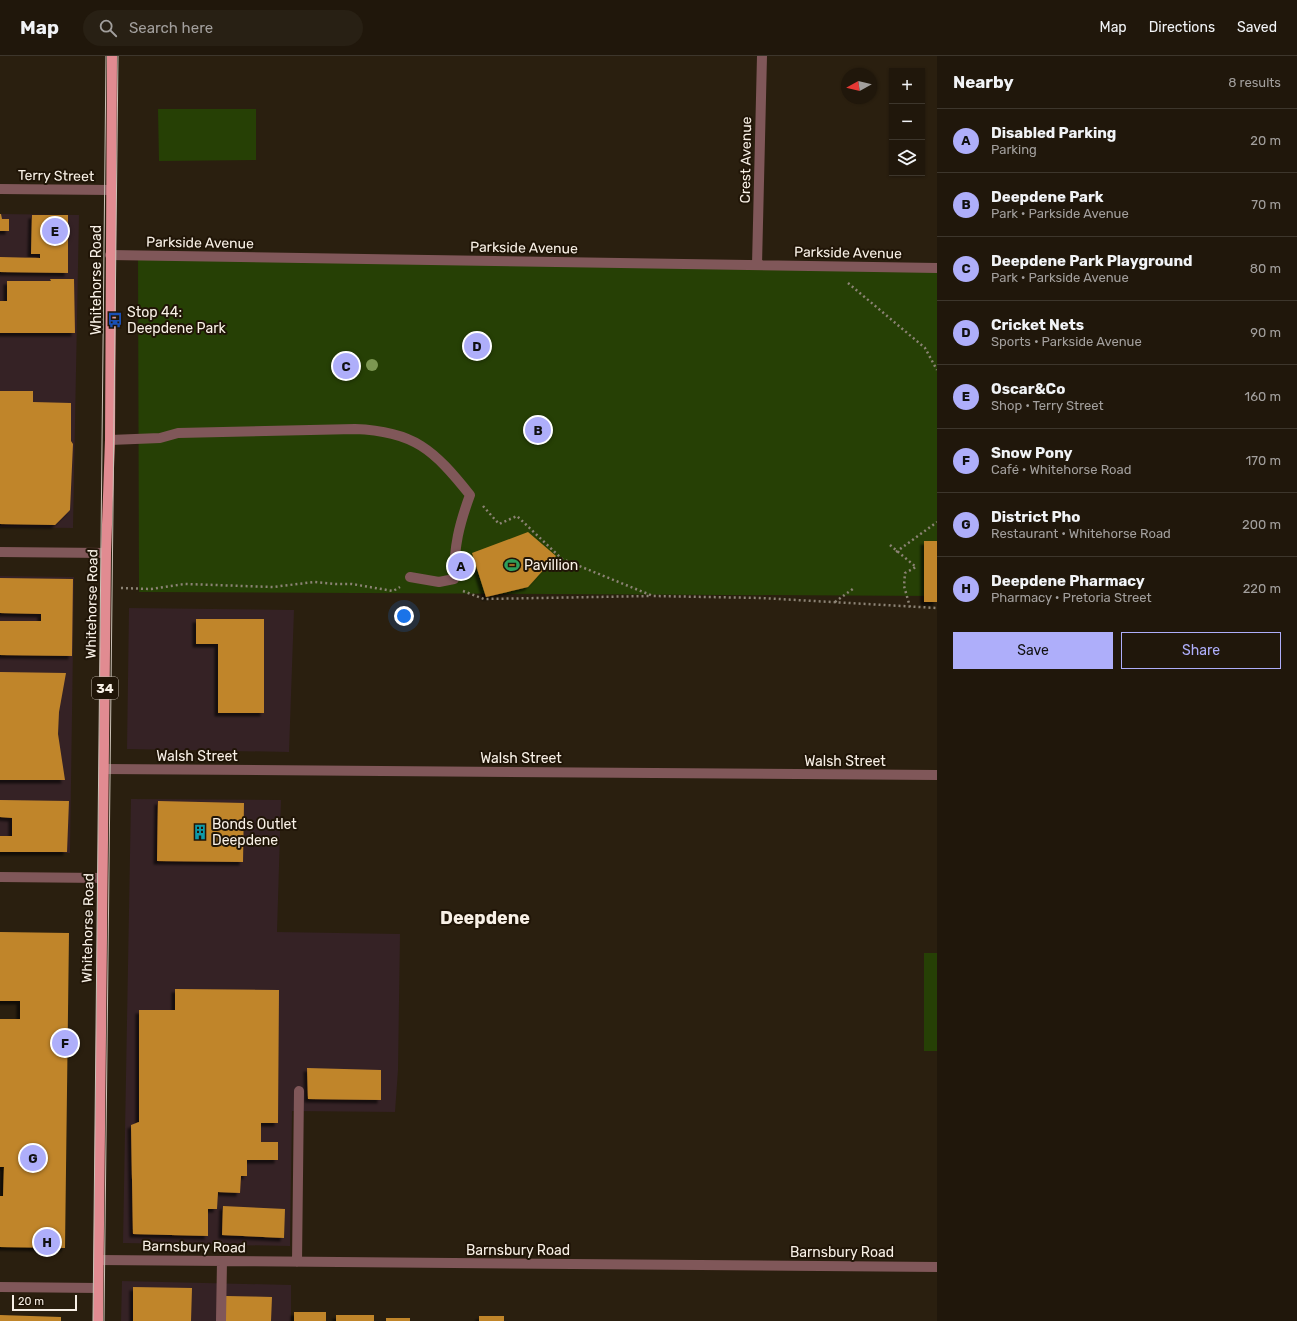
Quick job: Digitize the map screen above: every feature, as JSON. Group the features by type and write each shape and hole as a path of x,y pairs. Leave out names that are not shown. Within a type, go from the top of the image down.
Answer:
{"main road":[{"name":"Whitehorse Road","path":"98,1321 106,553 110,440 112,56"}],"street":[{"name":"Crest Avenue","path":"757,265 762,56"},
{"name":"Terry Street","path":"0,189 111,190"},
{"name":"Parkside Avenue","path":"110,255 937,268"},
{"path":"110,440 160,438 178,433 377,430 403,436 418,442 448,467 470,495 458,528 454,553 454,579 439,582 410,577"},
{"path":"0,552 106,553"},
{"name":"Walsh Street","path":"104,769 937,775"},
{"path":"0,877 102,878"},
{"path":"297,1262 299,1090"},
{"name":"Barnsbury Road","path":"99,1260 937,1267"},
{"path":"221,1321 222,1261"},
{"path":"0,1287 98,1288"}],"path":[{"path":"844,280 925,348 937,370"},
{"path":"470,495 499,524 517,516 562,559 654,596"},
{"path":"896,552 937,522"},
{"path":"890,545 896,552 916,567 905,573 904,586 910,607"},
{"path":"106,588 152,589 185,584 273,587 314,582 352,584 393,591 410,577"},
{"path":"439,582 484,599 654,596 761,598 937,608"},
{"path":"835,603 854,588"}],"shaded area":[{"path":"0,214 79,215 73,528 0,527"},
{"path":"0,576 74,577 70,853 0,852"},
{"path":"129,608 294,610 289,752 127,749"},
{"path":"131,799 281,800 277,932 400,934 398,1070 395,1112 292,1111 290,1246 123,1243"},
{"path":"122,1281 291,1285 291,1321 121,1321"}],"green space":[{"path":"158,109 256,109 256,160 159,161"},
{"path":"138,256 937,268 937,596 139,592"},
{"path":"924,953 937,953 937,1051 924,1051"}],"building":[{"path":"0,214 2,219 9,219 9,231 0,231"},
{"path":"32,215 68,215 68,273 0,272 0,257 40,258 40,254 31,254"},
{"path":"50,279 74,279 75,333 0,333 0,301 7,301 7,281 51,281"},
{"path":"0,391 33,391 33,402 71,403 71,441 73,444 70,510 55,525 0,524"},
{"name":"Pavillion","path":"528,532 556,556 528,587 486,597 472,553"},
{"path":"924,541 937,541 937,602 924,602"},
{"path":"0,578 73,579 72,656 0,655 0,621 41,621 41,614 0,613"},
{"path":"196,619 264,619 264,713 218,713 218,644 196,644"},
{"path":"0,672 66,673 59,712 58,734 65,780 0,780"},
{"path":"0,800 69,801 67,852 0,852 0,836 12,836 12,818 0,817"},
{"name":"Bonds Outlet Deepdene","path":"158,801 244,803 243,862 157,861"},
{"path":"0,932 69,933 65,1248 0,1247 0,1196 3,1196 4,1167 0,1167 0,1019 20,1019 20,1001 0,1001"},
{"path":"175,989 279,990 278,1123 261,1123 261,1142 278,1142 278,1160 247,1160 247,1176 241,1176 240,1193 218,1192 217,1209 208,1209 208,1236 133,1234 131,1125 139,1122 139,1010 175,1010"},
{"path":"307,1068 381,1070 381,1100 308,1099"},
{"path":"223,1206 285,1209 284,1238 222,1235"},
{"path":"133,1287 192,1288 191,1321 133,1321"},
{"path":"226,1296 272,1297 271,1321 226,1321"},
{"path":"294,1312 326,1312 326,1321 294,1321"},
{"path":"0,1315 61,1317 61,1321 0,1321"},
{"path":"336,1315 374,1315 374,1321 336,1321"},
{"path":"479,1316 504,1316 504,1321 479,1321"},
{"path":"386,1318 410,1318 410,1321 386,1321"}],"tram line":[{"path":"93,1321 106,56"},
{"path":"104,1321 118,56"}],"place":[{"name":"Oscar&Co","path":"55,231"},
{"name":"Stop 44: Deepdene Park","path":"115,320"},
{"name":"Cricket Nets","path":"477,346"},
{"name":"Deepdene Park Playground","path":"346,366"},
{"name":"Deepdene Park","path":"538,430"},
{"name":"Pavillion","path":"512,565"},
{"name":"Disabled Parking","path":"461,566"},
{"name":"Bonds Outlet Deepdene","path":"200,832"},
{"name":"Snow Pony","path":"65,1043"},
{"name":"District Pho","path":"33,1158"},
{"name":"Deepdene Pharmacy","path":"47,1242"}],"district":[{"name":"Deepdene","path":"485,918"}]}
